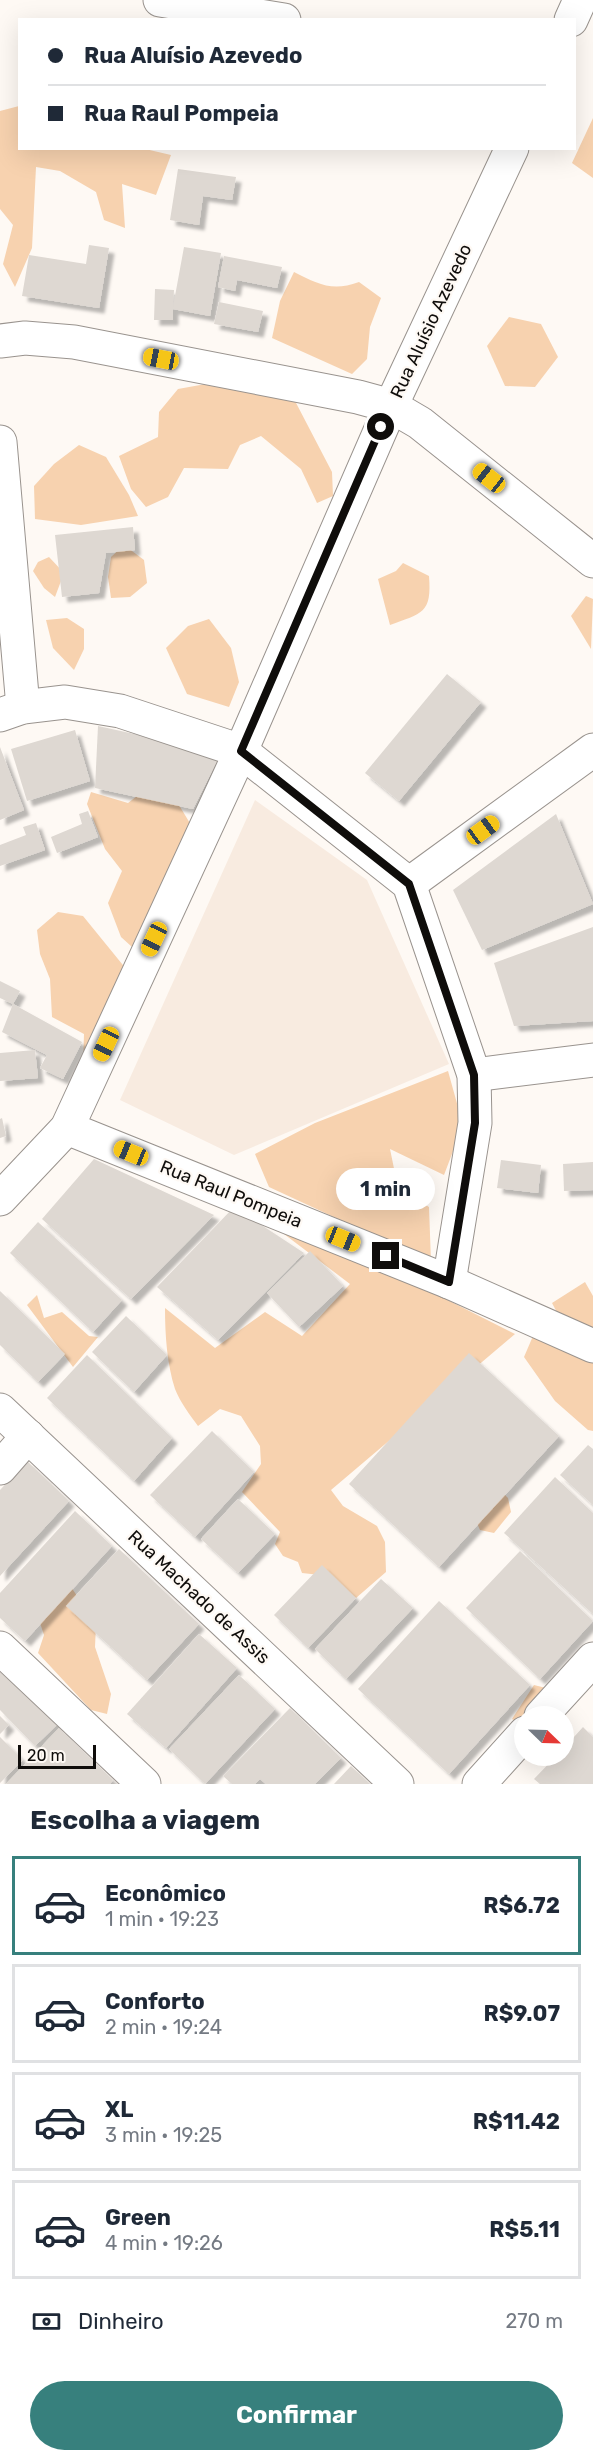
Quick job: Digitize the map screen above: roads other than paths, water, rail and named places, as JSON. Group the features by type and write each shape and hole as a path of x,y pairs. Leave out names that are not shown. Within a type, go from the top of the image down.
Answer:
{"street":[{"path":"160,0 272,18"},
{"path":"572,18 580,0"},
{"name":"Rua Aluísio Azevedo","path":"0,1199 68,1128 241,751 391,406 511,150"},
{"path":"0,341 25,338 74,342 358,397 391,406 420,423 593,561"},
{"path":"0,442 11,711 64,702 120,711 241,751 409,884 474,1075 475,1123 449,1282"},
{"path":"409,884 593,750"},
{"path":"474,1075 593,1060"},
{"name":"Rua Raul Pompeia","path":"68,1128 449,1282 593,1346"},
{"name":"Rua Machado de Assis","path":"0,1410 397,1784"},
{"path":"0,1468 28,1436"},
{"path":"0,1648 144,1784"},
{"path":"550,1706 593,1659"},
{"path":"479,1784 514,1745"}]}
